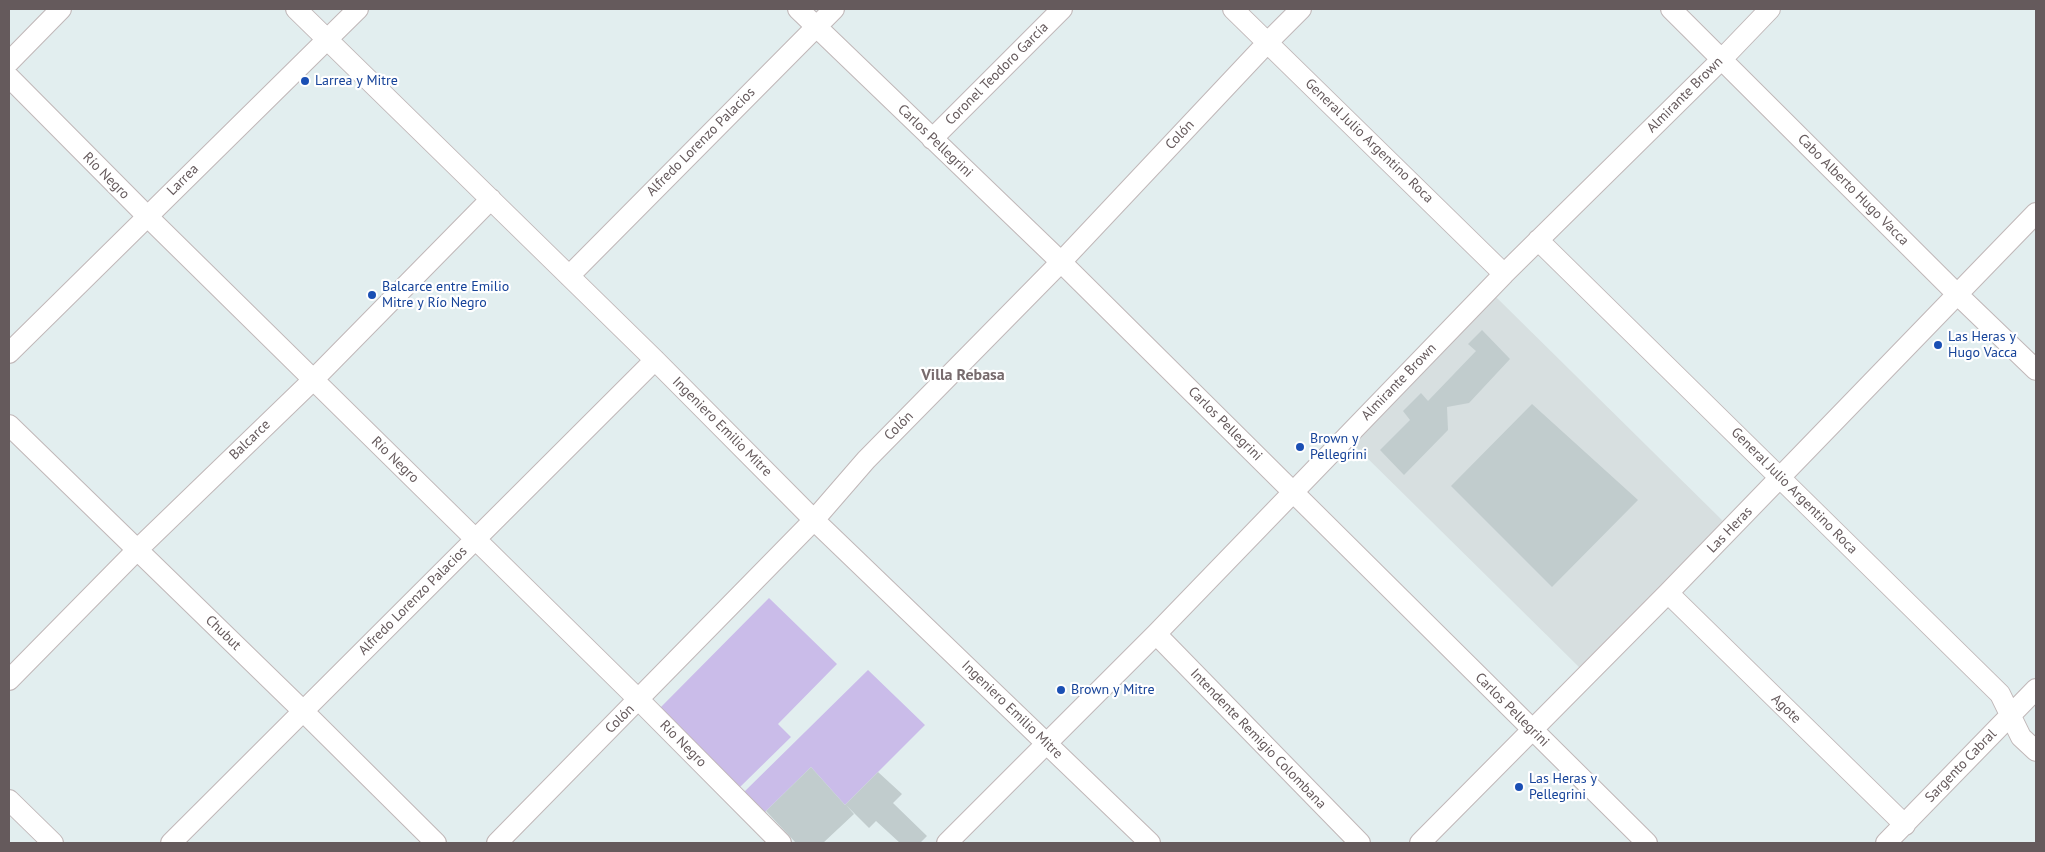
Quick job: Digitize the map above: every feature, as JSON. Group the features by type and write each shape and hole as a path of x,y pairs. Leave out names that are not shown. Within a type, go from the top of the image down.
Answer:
{"street":[{"path":"9,62 61,9"},
{"name":"Ingeniero Emilio Mitre","path":"296,9 655,360 814,520 1150,843"},
{"name":"Larrea","path":"9,353 358,9"},
{"name":"Carlos Pellegrini","path":"798,9 1061,262 1647,843"},
{"name":"Alfredo Lorenzo Palacios","path":"569,276 834,9"},
{"name":"Coronel Teodoro García","path":"932,139 1062,9"},
{"name":"General Julio Argentino Roca","path":"1233,9 1504,274"},
{"name":"Colón","path":"497,843 814,520 866,460 1061,262 1301,9"},
{"name":"Cabo Alberto Hugo Vacca","path":"1671,9 1957,294 2036,370"},
{"name":"Almirante Brown","path":"948,843 1156,634 1504,274 1722,59 1770,9"},
{"name":"Río Negro","path":"9,77 146,216 476,539 781,843"},
{"name":"Balcarce","path":"9,680 137,550 313,380 491,199"},
{"name":"Las Heras","path":"1420,843 1668,594 2036,213"},
{"name":"General Julio Argentino Roca","path":"1538,240 2000,694 2021,736 2036,751"},
{"name":"Alfredo Lorenzo Palacios","path":"171,843 302,710 655,360"},
{"name":"Chubut","path":"9,425 436,843"},
{"name":"Agote","path":"1668,594 1905,824"},
{"name":"Intendente Remigio Colombana","path":"1156,634 1360,843"},
{"name":"Sargento Cabral","path":"1886,843 2036,690"},
{"path":"9,800 53,843"}],"shaded area":[{"path":"1496,297 1725,523 1582,670 1353,444"},
{"path":"769,598 837,664 778,724 791,737 740,787 660,708"},
{"path":"868,670 925,725 845,805 811,767 765,812 744,792"}],"building":[{"path":"1482,330 1510,359 1469,403 1447,407 1448,430 1404,475 1380,450 1410,420 1403,411 1421,393 1428,401 1476,351 1468,344"},
{"path":"1532,404 1638,500 1552,587 1451,486"},
{"path":"811,767 845,805 878,772 902,794 893,803 927,836 920,843 900,843 876,821 869,828 846,805 854,814 823,843 796,843 766,811"}],"place":[{"name":"Larrea y Mitre","path":"305,81"},
{"name":"Balcarce entre Emilio Mitre y Río Negro","path":"372,295"},
{"name":"Las Heras y Hugo Vacca","path":"1938,345"},
{"name":"Brown y Pellegrini","path":"1300,447"},
{"name":"Brown y Mitre","path":"1061,690"},
{"name":"Las Heras y Pellegrini","path":"1519,787"}],"district":[{"name":"Villa Rebasa","path":"963,375"}]}
